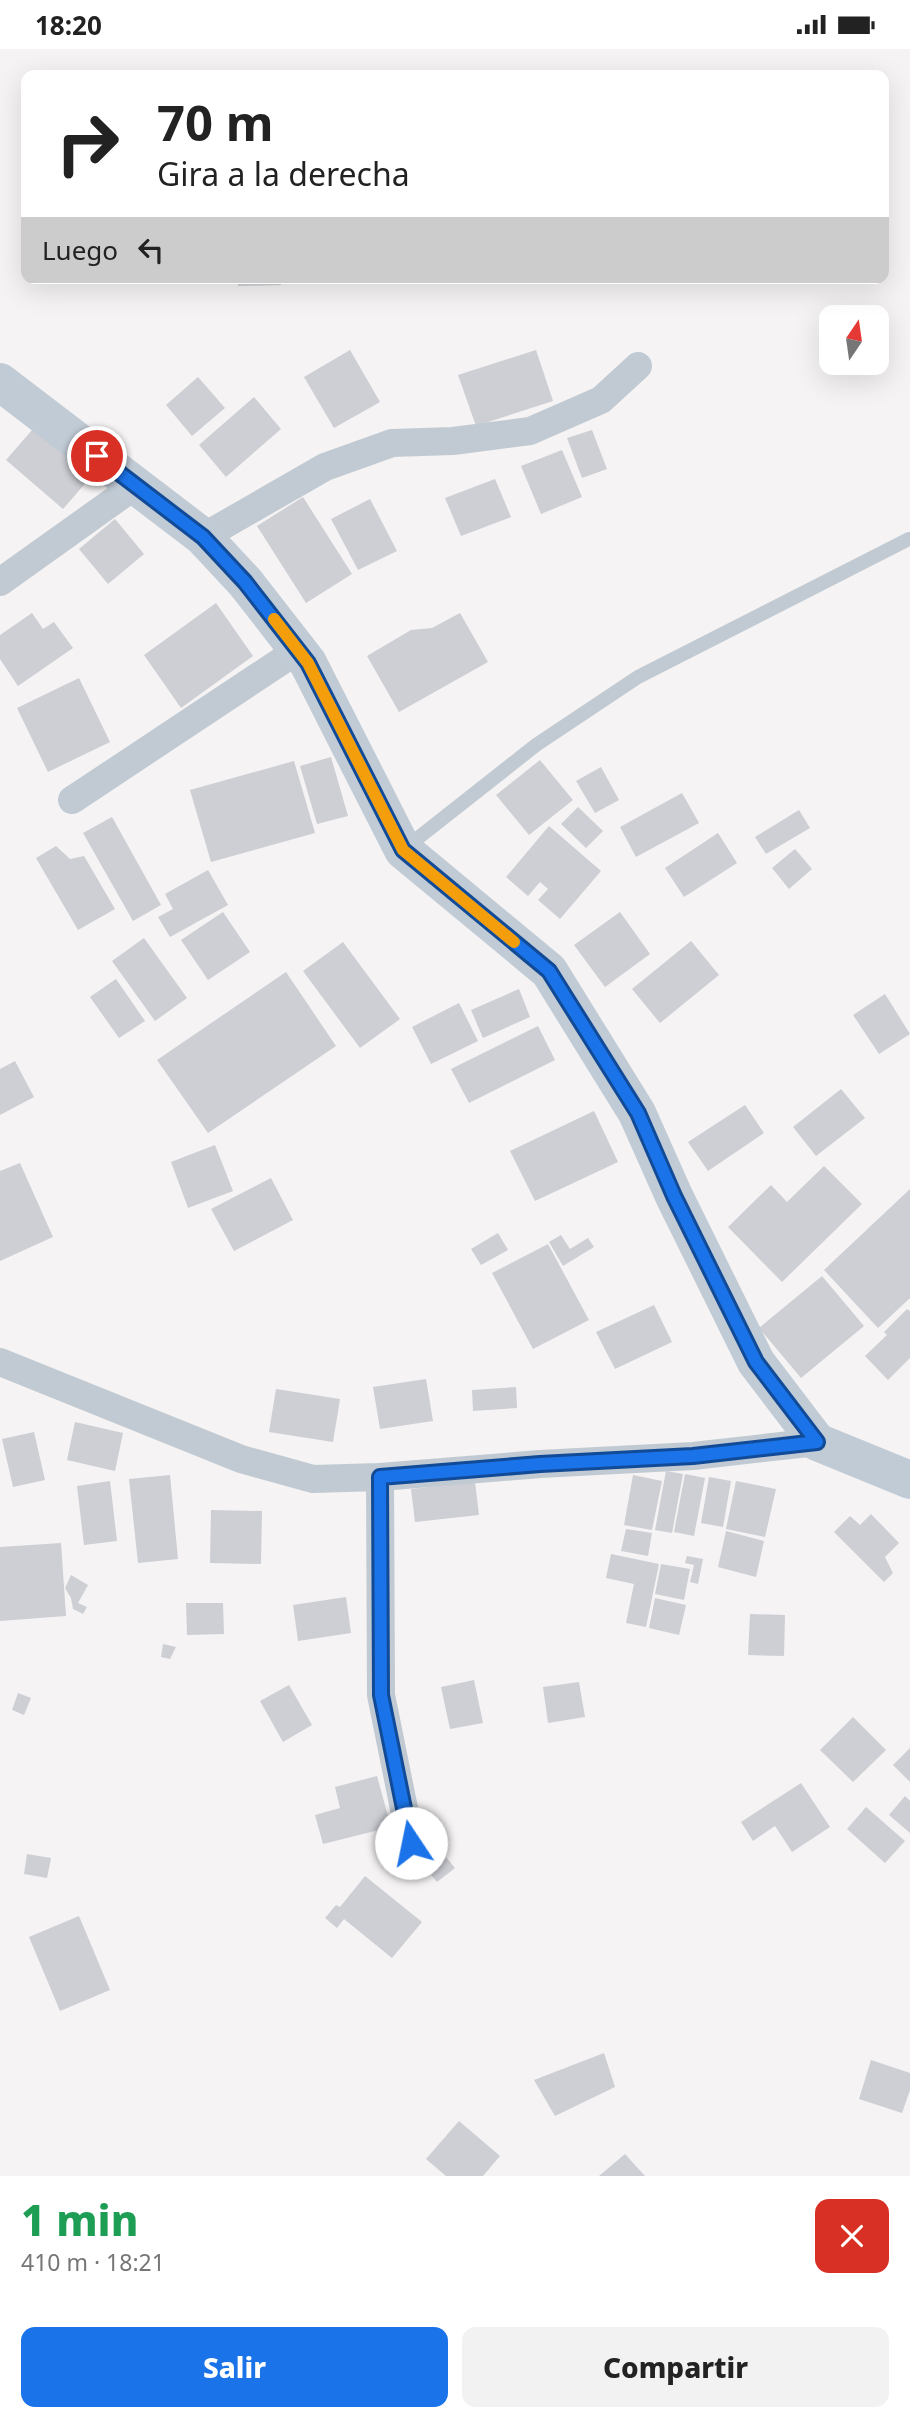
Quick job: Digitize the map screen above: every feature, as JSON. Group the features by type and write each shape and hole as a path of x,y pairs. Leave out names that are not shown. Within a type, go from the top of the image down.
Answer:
{"street":[{"path":"203,537 325,467 392,443 453,441 530,431 601,400 638,366"},
{"path":"0,383 203,537 245,582 308,663 403,850 549,971 638,1113 674,1196 756,1362 817,1442"},
{"path":"0,582 136,485"},
{"path":"72,800 298,650"},
{"path":"0,1362 241,1459 313,1479 693,1456 817,1442 910,1480"},
{"path":"380,1477 381,1695 411,1843"}],"lane":[{"path":"403,850 536,745 638,677 909,539"}],"building":[{"path":"238,284 281,284 281,285"},
{"path":"350,350 380,402 334,428 304,377"},
{"path":"536,350 553,401 476,426 458,375"},
{"path":"198,377 225,408 192,436 166,405"},
{"path":"254,397 281,429 226,477 199,445"},
{"path":"39,422 96,471 63,509 6,460"},
{"path":"592,430 607,469 582,478 567,438"},
{"path":"562,450 582,497 541,514 521,466"},
{"path":"495,479 511,517 461,536 445,498"},
{"path":"303,497 352,574 306,603 257,526"},
{"path":"370,499 397,551 358,570 331,519"},
{"path":"115,519 144,554 108,584 79,549"},
{"path":"216,603 253,656 181,708 144,655"},
{"path":"32,613 43,629 54,622 73,648 18,686 0,659 0,635"},
{"path":"460,613 488,662 399,712 367,656 411,630 432,628"},
{"path":"79,678 110,742 48,772 17,708"},
{"path":"331,757 348,816 317,824 300,766"},
{"path":"540,760 573,800 529,835 496,795"},
{"path":"294,761 315,833 211,862 190,790"},
{"path":"601,767 619,800 595,813 576,781"},
{"path":"682,793 699,823 636,857 620,827"},
{"path":"578,807 603,831 586,848 561,824"},
{"path":"799,810 810,828 766,854 755,837"},
{"path":"112,817 161,905 133,921 83,833"},
{"path":"549,826 601,871 560,919 538,900 548,889 540,882 528,896 506,877"},
{"path":"718,833 737,863 684,897 665,868"},
{"path":"56,846 70,859 84,856 115,909 78,930 36,858"},
{"path":"795,849 812,869 789,889 772,868"},
{"path":"208,870 228,905 170,937 158,917 173,909 165,894"},
{"path":"223,912 250,952 208,980 181,940"},
{"path":"620,912 650,954 605,987 574,945"},
{"path":"144,938 187,998 155,1021 112,961"},
{"path":"691,941 719,975 660,1023 632,989"},
{"path":"343,942 400,1019 360,1048 303,971"},
{"path":"286,972 336,1046 208,1133 157,1060"},
{"path":"116,979 145,1021 119,1038 90,997"},
{"path":"519,989 530,1017 483,1038 471,1010"},
{"path":"885,994 910,1034 879,1054 853,1015"},
{"path":"459,1003 478,1041 431,1064 412,1027"},
{"path":"538,1026 555,1060 469,1103 451,1069"},
{"path":"15,1061 34,1097 0,1115 0,1069"},
{"path":"841,1089 865,1118 816,1156 793,1127"},
{"path":"745,1105 764,1133 708,1171 688,1142"},
{"path":"594,1111 618,1162 535,1201 510,1151"},
{"path":"215,1145 233,1191 188,1208 171,1162"},
{"path":"20,1163 53,1237 0,1261 0,1171"},
{"path":"824,1166 862,1204 782,1282 728,1227 771,1185 787,1202"},
{"path":"271,1178 293,1220 234,1251 211,1209"},
{"path":"910,1189 910,1298 878,1328 824,1270"},
{"path":"498,1233 508,1250 481,1265 471,1249"},
{"path":"561,1235 570,1249 588,1238 594,1247 563,1266 549,1242"},
{"path":"548,1244 589,1320 533,1349 492,1273"},
{"path":"822,1276 864,1326 801,1378 759,1328"},
{"path":"654,1305 672,1342 615,1369 596,1332"},
{"path":"907,1309 910,1311 910,1358 888,1380 865,1356 887,1335 884,1332"},
{"path":"426,1379 433,1421 380,1429 373,1387"},
{"path":"516,1387 517,1408 473,1411 472,1390"},
{"path":"276,1389 340,1399 333,1442 269,1432"},
{"path":"75,1422 123,1433 115,1471 67,1460"},
{"path":"34,1432 45,1480 13,1487 2,1439"},
{"path":"666,1471 683,1474 672,1533 655,1530"},
{"path":"685,1474 705,1478 694,1536 674,1532"},
{"path":"170,1475 178,1559 138,1563 129,1479"},
{"path":"633,1475 662,1481 652,1530 624,1525"},
{"path":"709,1477 731,1481 723,1527 701,1523"},
{"path":"110,1481 117,1541 84,1545 77,1486"},
{"path":"736,1481 776,1489 765,1537 726,1529"},
{"path":"475,1482 479,1515 415,1522 411,1489"},
{"path":"211,1510 262,1511 261,1564 210,1563"},
{"path":"871,1514 899,1543 885,1557 893,1573 884,1582 834,1532 850,1516 860,1525"},
{"path":"626,1529 652,1533 648,1556 621,1551"},
{"path":"726,1531 764,1541 756,1577 718,1567"},
{"path":"61,1543 66,1616 0,1621 0,1547"},
{"path":"611,1554 659,1564 646,1627 626,1623 634,1584 606,1578"},
{"path":"687,1556 703,1559 698,1584 690,1582 694,1565 685,1563"},
{"path":"661,1564 690,1569 684,1600 655,1594"},
{"path":"71,1575 88,1585 78,1603 87,1607 83,1614 73,1609 65,1588"},
{"path":"346,1597 351,1633 298,1641 293,1605"},
{"path":"655,1598 686,1605 679,1635 649,1628"},
{"path":"186,1603 223,1603 224,1634 187,1635"},
{"path":"750,1614 785,1615 784,1656 748,1655"},
{"path":"163,1644 176,1647 170,1659 161,1657"},
{"path":"474,1680 483,1723 450,1729 441,1687"},
{"path":"579,1682 585,1717 548,1723 543,1687"},
{"path":"289,1685 312,1725 283,1742 260,1701"},
{"path":"18,1693 31,1698 24,1715 12,1710"},
{"path":"853,1717 886,1750 853,1782 820,1750"},
{"path":"910,1748 910,1782 893,1765"},
{"path":"377,1776 391,1827 323,1844 315,1815 340,1808 335,1787"},
{"path":"801,1783 830,1827 792,1852 775,1826 753,1841 741,1822"},
{"path":"905,1796 910,1801 910,1833 889,1815"},
{"path":"866,1807 905,1841 885,1863 847,1829"},
{"path":"441,1851 455,1868 437,1882 423,1865"},
{"path":"27,1854 51,1858 47,1878 24,1874"},
{"path":"365,1876 422,1922 392,1958 344,1919 337,1928 325,1918 336,1905 340,1907"},
{"path":"79,1916 110,1990 60,2011 29,1937"},
{"path":"604,2053 615,2087 555,2116 534,2080"},
{"path":"871,2060 910,2073 910,2090 902,2113 859,2099"},
{"path":"459,2121 500,2156 483,2176 446,2176 426,2159"},
{"path":"625,2154 645,2176 599,2176"}],"slow traffic":[{"path":"274,619 308,663 403,850 514,942"}],"route":[{"path":"97,456 203,537 245,582 308,663 403,850 549,971 638,1113 674,1196 756,1362 817,1442 693,1456 540,1464 380,1477 381,1695 411,1843"}]}
